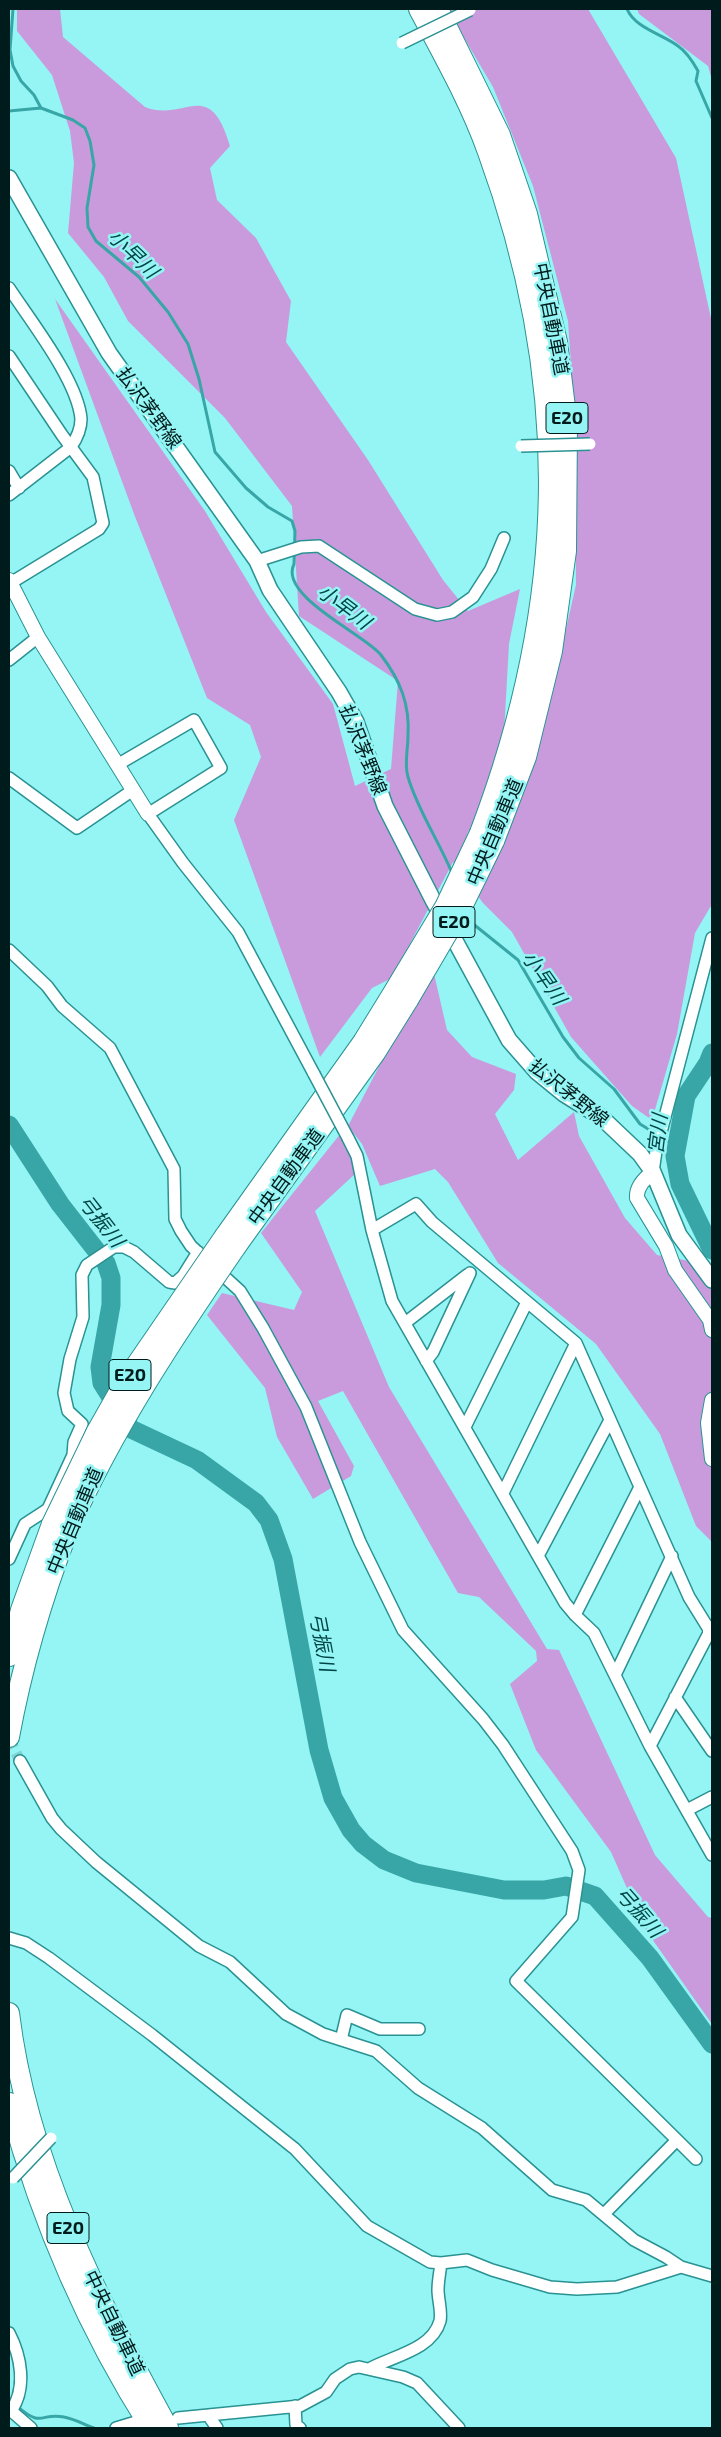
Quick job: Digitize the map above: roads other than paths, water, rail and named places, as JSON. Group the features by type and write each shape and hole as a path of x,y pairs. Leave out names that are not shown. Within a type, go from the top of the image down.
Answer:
{"highway":[{"name":"中央自動車道","path":"419,9 458,82 488,150 511,220 539,342 548,417 549,482 543,594 521,706 495,793 487,837"},
{"name":"中央自動車道","path":"9,1656 27,1592 60,1527 88,1484 140,1389 231,1240 370,1061 445,907 487,837 526,757 552,651 566,551 567,424 564,383 536,247 515,176 496,127 438,9"},
{"name":"中央自動車道","path":"9,1737 24,1665 53,1569 60,1527"},
{"name":"中央自動車道","path":"9,2013 22,2085 38,2142 66,2225 100,2299 173,2423"},
{"name":"中央自動車道","path":"9,2103 23,2154 54,2240 93,2326 143,2425"}],"main road":[{"name":"払沢茅野線","path":"9,178 13,194 109,353 256,561 270,590 339,692 356,722 385,806 434,902 509,1040 537,1072 564,1094 601,1117 640,1154 653,1172 679,1235 712,1280"}],"street":[{"path":"400,44 471,9"},
{"path":"9,288 65,376 75,396 81,417 77,438 71,447 9,495"},
{"path":"9,356 96,484 103,523 99,529 10,582 38,637 148,814 183,863 238,932 356,1156 372,1230 392,1301 538,1556 575,1615 594,1633 616,1673 650,1746 712,1854"},
{"path":"521,446 594,444"},
{"path":"9,471 19,488"},
{"path":"256,561 288,550 319,546 415,608 437,615 452,612 473,597 491,569 504,538"},
{"path":"9,660 38,637"},
{"path":"117,765 194,720 221,768 148,814"},
{"path":"9,778 77,828 133,790"},
{"path":"712,938 653,1172 644,1178 636,1192 637,1198 666,1246 675,1270 710,1320 712,1330"},
{"path":"9,950 47,986 62,1006 110,1048 174,1169 175,1219 191,1246 240,1291 263,1328 306,1407 360,1542 403,1630 483,1719 503,1745 572,1850 580,1870 572,1917 516,1981 696,2159"},
{"path":"372,1230 416,1204 432,1222 576,1343 689,1597 711,1629 650,1746"},
{"path":"9,1560 25,1524 48,1509 73,1456 74,1442 82,1424 68,1411 64,1393 70,1359 83,1317 82,1275 87,1266 114,1247 124,1247 134,1252 170,1282 175,1283 183,1276 198,1252"},
{"path":"426,1361 433,1352 478,1260"},
{"path":"405,1323 470,1273"},
{"path":"464,1427 527,1302"},
{"path":"502,1492 576,1343"},
{"path":"712,1400 708,1422 712,1459"},
{"path":"538,1556 610,1420"},
{"path":"575,1615 640,1487"},
{"path":"616,1673 672,1556"},
{"path":"675,1697 712,1751"},
{"path":"20,1761 52,1818 96,1862 199,1946 230,1962 286,2014 306,2026 376,2051 418,2088 482,2128 552,2190 586,2200 634,2240 681,2267 712,2276"},
{"path":"687,1810 712,1797"},
{"path":"9,1938 26,1942 247,2108 295,2149 367,2226 430,2262 441,2263 468,2260 492,2270 550,2286 577,2288 617,2287 681,2267"},
{"path":"341,2040 348,2015 380,2029 419,2029"},
{"path":"11,2180 51,2138"},
{"path":"604,2214 677,2140"},
{"path":"369,2369 388,2358 412,2350 424,2343 434,2332 440,2320 438,2288 441,2263"},
{"path":"9,2333 18,2356 20,2369 13,2407 31,2428"},
{"path":"173,2423 208,2415 300,2406 326,2392 335,2379 350,2368 360,2367 417,2383 459,2428"},
{"path":"295,2406 296,2424 300,2428"},
{"path":"208,2415 218,2428"},
{"path":"116,2428 143,2425"}],"waterway":[{"name":"小早川","path":"13,9 10,50 13,66 21,81 34,95 41,108 73,120 85,128 90,141 94,165 87,208 88,227 96,241 139,277 168,312 188,344 199,379 215,452 246,488 268,507 292,521 295,531 293,576 299,589 311,602 381,655 394,674 402,693 407,713 406,762 408,777 417,802 452,873"},
{"path":"627,9 631,16 642,26 672,42 690,57 698,71 696,81 712,118"},
{"path":"9,111 41,108"},
{"name":"小早川","path":"468,911 472,923 518,960 563,1037 579,1058 614,1089 640,1124 676,1146"},
{"name":"宮川","path":"712,1053 708,1063 686,1096 675,1156 680,1184 712,1250"},
{"name":"弓振川","path":"9,1125 60,1204 106,1263 111,1278 111,1305 100,1367 102,1383 131,1429 197,1460 256,1503 269,1520 283,1559 319,1750 333,1798 351,1830 363,1844 384,1860 416,1873 504,1890 544,1890 566,1886 595,1896 650,1958 712,2044"},
{"path":"17,2406 32,2417 64,2417 94,2428"}],"tunnel":[{"path":"9,1738 20,1761"}]}
